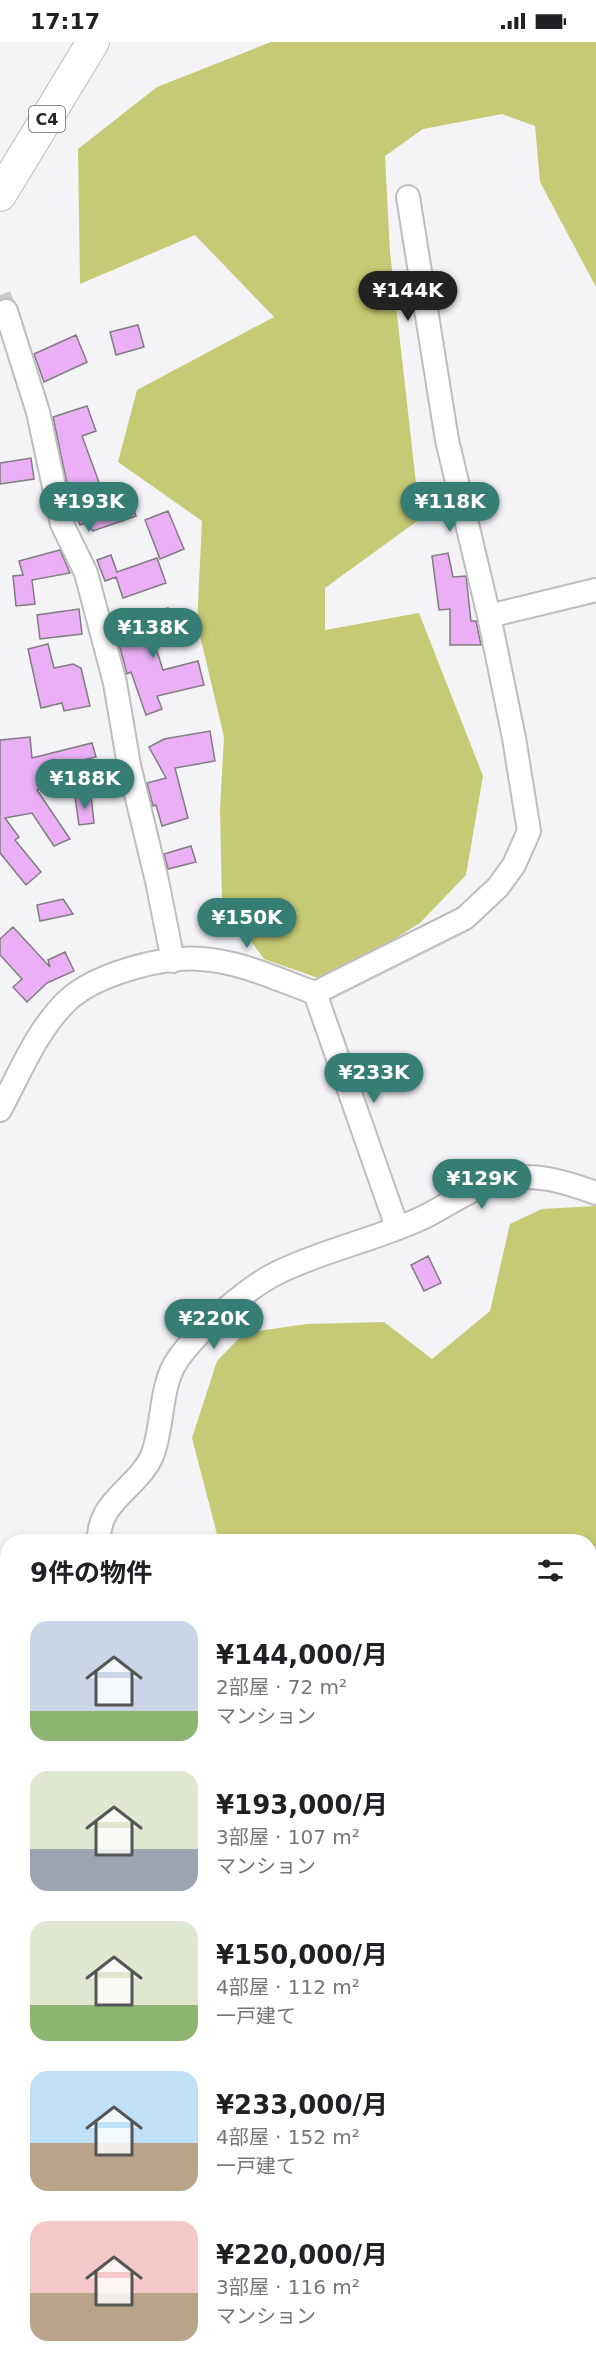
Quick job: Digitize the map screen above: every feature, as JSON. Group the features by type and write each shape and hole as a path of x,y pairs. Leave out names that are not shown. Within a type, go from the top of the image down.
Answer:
{"highway":[{"name":"C4","path":"0,195 93,42"}],"street":[{"path":"0,1110 39,1035 68,999 114,974 153,963 200,959 245,969 315,993 465,918 498,887 514,865 529,831 514,738 489,616 447,440 408,198"},
{"path":"6,310 38,412 62,524 86,573 115,683 129,765 157,881 173,961"},
{"path":"489,616 596,590"},
{"path":"315,993 397,1227"},
{"path":"100,1534 102,1519 109,1505 152,1455 169,1381 177,1360 226,1309 276,1273 419,1220 497,1180 538,1176 566,1182 596,1193"}],"green space":[{"path":"271,42 596,42 596,287 540,182 535,126 502,114 423,129 385,156 390,252 420,519 325,588 325,630 419,613 483,776 466,875 420,923 327,981 264,959 222,901 220,809 224,737 197,623 202,521 118,462 137,390 274,317 195,235 80,284 78,149 157,87"},
{"path":"596,1206 596,1534 217,1534 192,1438 217,1361 244,1333 307,1324 384,1322 432,1359 490,1311 510,1224 542,1209"}],"building":[{"path":"138,325 144,347 116,355 110,332"},
{"path":"76,335 87,362 44,382 34,354"},
{"path":"87,406 96,431 82,436 104,496 126,488 136,516 93,531 85,523 80,525 70,498 53,417"},
{"path":"31,458 34,479 0,484 0,463"},
{"path":"168,511 184,549 160,559 145,520"},
{"path":"60,550 70,573 32,580 35,604 16,606 13,576 23,575 19,561"},
{"path":"448,553 453,577 466,576 471,621 476,621 481,645 450,645 450,609 439,610 432,556"},
{"path":"111,555 117,572 157,558 166,583 123,598 116,577 105,581 97,560"},
{"path":"168,608 176,636 154,642 163,670 198,661 204,685 157,696 162,709 146,715 131,672 127,674 114,625"},
{"path":"79,609 82,634 40,639 37,615"},
{"path":"48,644 54,668 73,664 81,668 90,706 64,711 62,703 41,708 28,649"},
{"path":"210,731 215,761 175,768 188,818 162,826 156,805 153,806 147,783 166,778 149,747 164,739"},
{"path":"30,737 32,758 92,743 96,757 70,763 74,780 37,790 70,839 54,846 32,813 5,818 19,837 15,840 41,872 26,885 0,853 0,740"},
{"path":"91,795 94,823 79,825 75,797"},
{"path":"191,846 196,862 168,869 164,854"},
{"path":"63,899 73,914 40,921 37,905"},
{"path":"13,927 50,967 48,960 65,952 74,971 47,983 27,1002 13,987 22,979 0,955 0,939"},
{"path":"428,1256 441,1283 424,1291 411,1265"}],"tunnel":[{"path":"0,295 6,311"}]}
